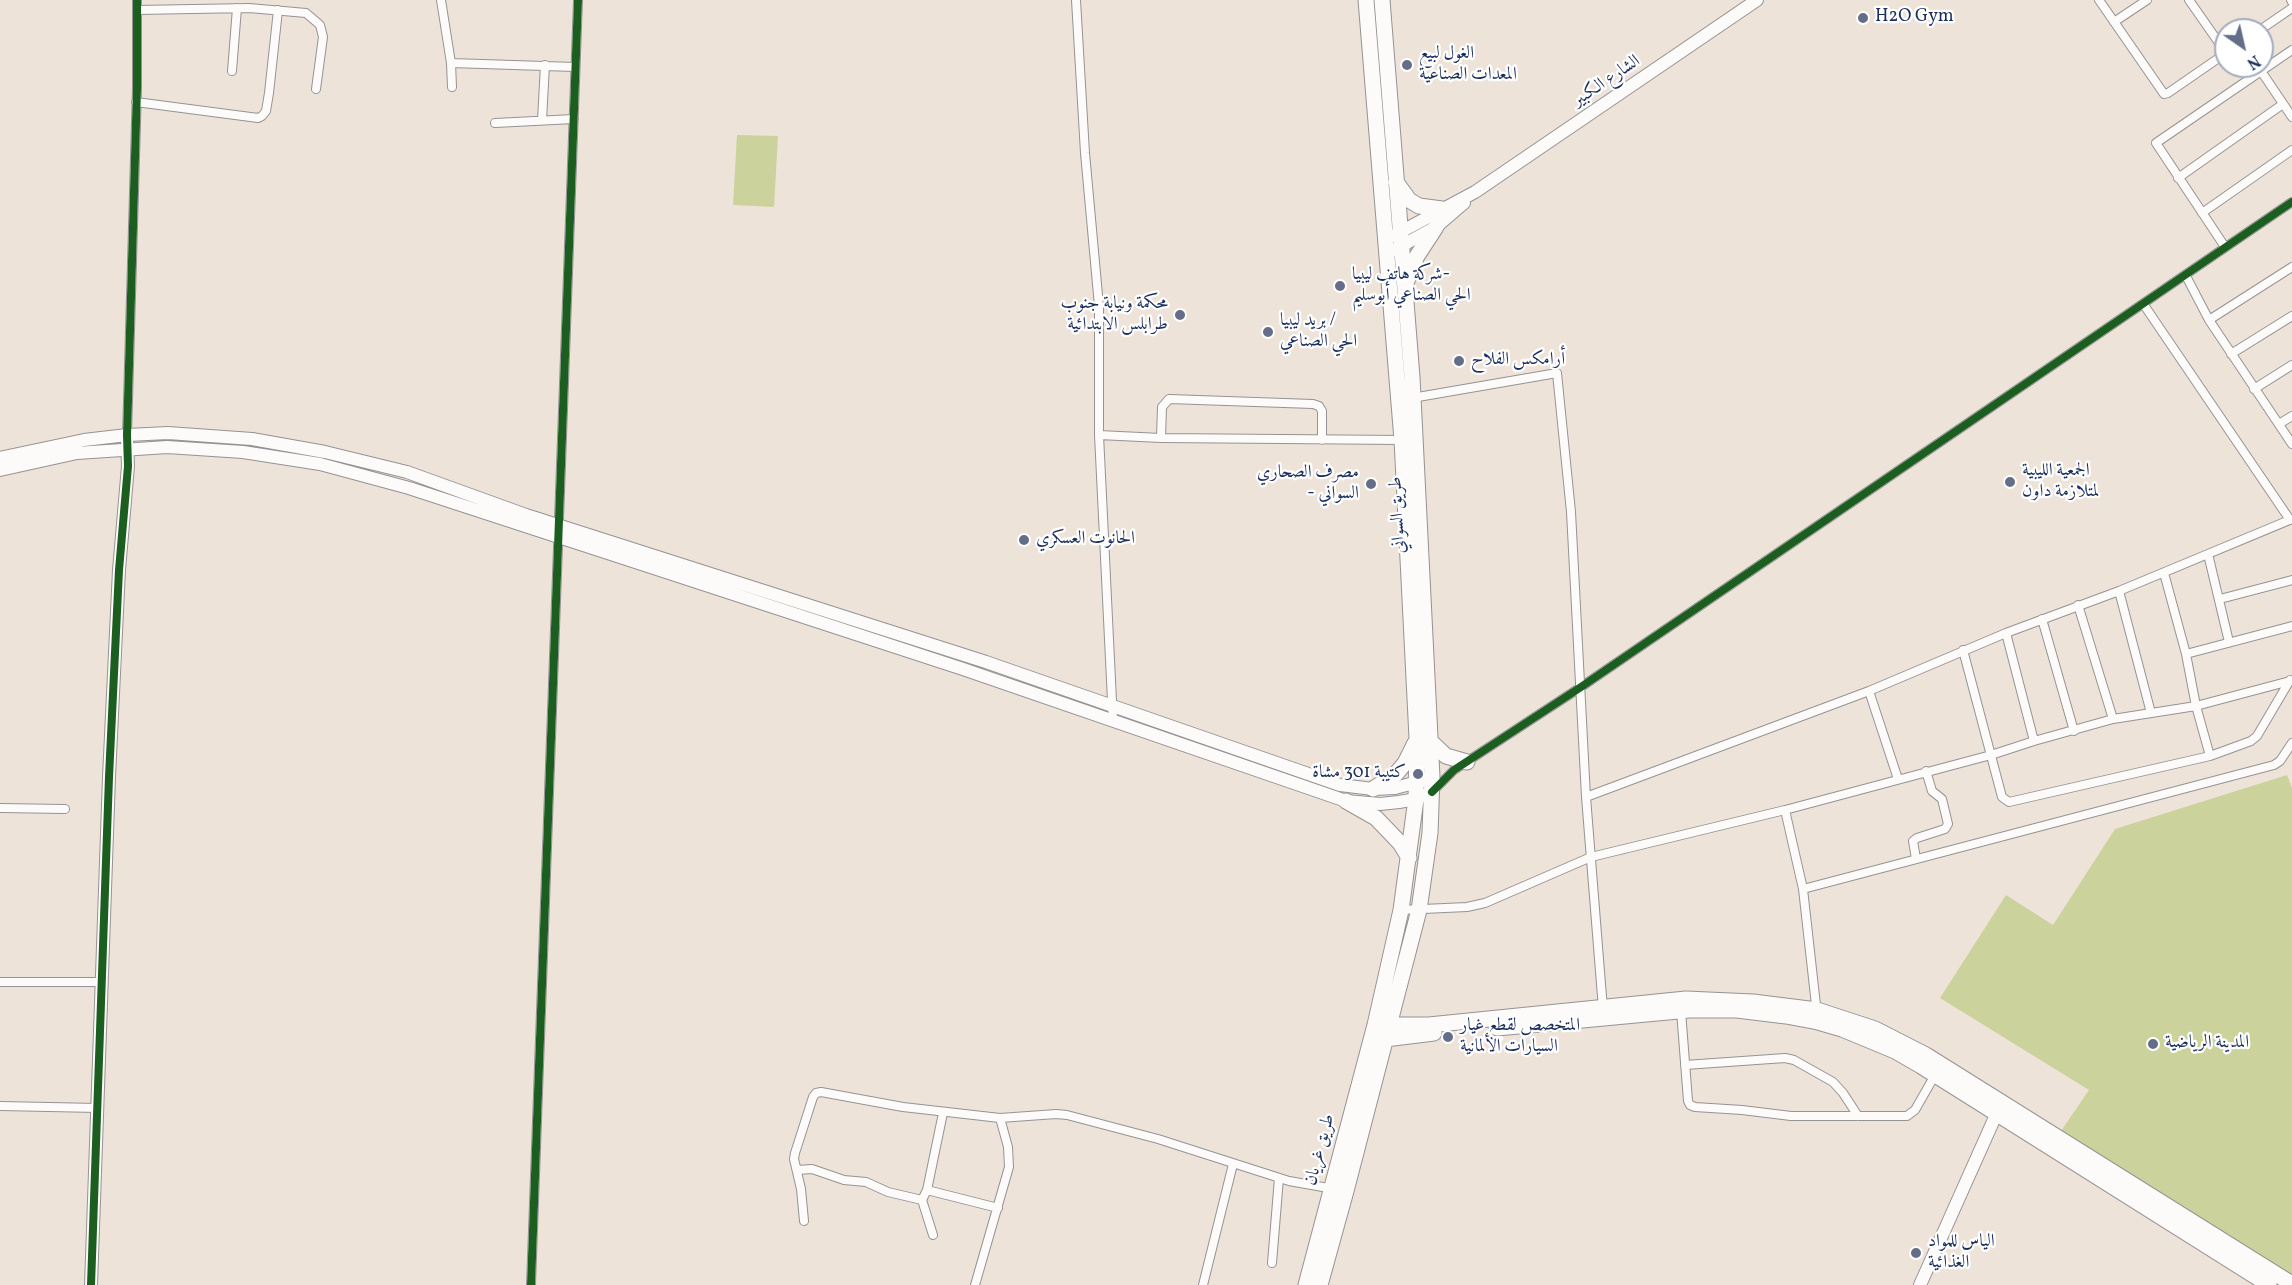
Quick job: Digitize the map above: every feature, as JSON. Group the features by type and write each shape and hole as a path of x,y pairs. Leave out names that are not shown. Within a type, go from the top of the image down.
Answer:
{"highway":[{"name":"طريق السواني","path":"1366,0 1402,440 1423,739 1432,785 1430,833 1419,910 1380,1033"},
{"name":"طريق السواني","path":"1380,1033 1409,858 1416,783 1423,739 1412,398 1402,239 1395,182 1382,0"},
{"path":"1395,182 1409,200 1419,206 1442,209"},
{"path":"1404,289 1417,256 1436,227"},
{"path":"1373,789 1385,783 1405,763 1423,739 1461,766"},
{"path":"1346,801 1362,808 1383,824 1400,843 1409,858"},
{"path":"1380,1033 1430,1033 1712,999 1753,1002 1875,1029 1926,1055 1999,1108 2269,1285"},
{"path":"1603,1012 1737,1011 1818,1016 1896,1052 1999,1108 2292,1284"},
{"name":"طريق غريان","path":"1306,1285 1330,1189 1380,1033"},
{"name":"طريق غريان","path":"1320,1285 1346,1191 1380,1033"}],"main road":[{"name":"الشارع الكبير","path":"1386,246 1436,227 1476,192 1757,0"},
{"name":"الشارع الكبير","path":"1402,239 1442,209 1476,192"},
{"path":"0,458 37,449 127,435 168,433 281,443 325,452 407,472 558,531 1346,801 1380,804 1416,799 1432,785"},
{"path":"91,1285 101,982 118,582 128,466 127,435"},
{"path":"0,470 77,453 167,447 213,449 320,464 558,531 986,662 1340,785 1373,789 1416,783 1432,785"},
{"path":"1920,1285 1999,1108"}],"street":[{"path":"441,0 451,63 452,87"},
{"path":"531,1285 578,0"},
{"path":"1076,0 1085,153 1099,306 1099,435 1113,721"},
{"path":"2100,0 2164,94 2214,61"},
{"path":"2114,22 2147,0"},
{"path":"2189,0 2214,36"},
{"path":"127,435 137,5 306,13 320,25 323,37 316,89"},
{"path":"232,71 237,8"},
{"path":"2274,20 2292,8"},
{"path":"136,102 258,118 262,116 266,111 269,93 278,10"},
{"path":"2274,63 2292,50"},
{"path":"451,63 576,67"},
{"path":"542,120 545,65"},
{"path":"2225,247 2156,143 2252,78"},
{"path":"2266,78 2292,117"},
{"path":"2178,178 2283,104"},
{"path":"495,123 574,118"},
{"path":"2202,213 2292,150"},
{"path":"1432,785 1581,687 2292,202"},
{"path":"2209,320 2292,267"},
{"path":"2186,276 2209,320 2292,444"},
{"path":"1586,797 1869,691 1964,650 2119,591 2291,520 2144,305"},
{"path":"2231,354 2292,316"},
{"path":"2254,389 2292,365"},
{"path":"1412,398 1557,373 1571,512 1586,797 1603,1012"},
{"path":"1161,438 1162,407 1169,399 1313,404 1319,406 1322,411 1322,440"},
{"path":"2279,424 2292,416"},
{"path":"1099,435 1161,438 1402,440"},
{"path":"2208,554 2229,642"},
{"path":"2164,573 2210,756"},
{"path":"2220,599 2292,580"},
{"path":"2119,591 2151,713"},
{"path":"2078,605 2113,719"},
{"path":"2042,619 2074,731"},
{"path":"2186,654 2292,626"},
{"path":"2006,633 2034,741"},
{"path":"1964,650 2002,796 2009,802 2210,756 2254,739 2291,679"},
{"path":"1401,910 1467,907 1485,903 1591,857 1785,810 1991,755 2113,719 2196,706 2291,679"},
{"path":"1869,691 1898,779"},
{"path":"1803,889 2274,765 2292,743"},
{"path":"1432,785 1461,766"},
{"path":"1916,859 1914,841 1946,829 1948,824 1942,799 1932,791 1926,771"},
{"path":"0,808 65,809"},
{"path":"1785,810 1803,889 1818,1016"},
{"path":"0,982 101,982"},
{"path":"1681,1011 1690,1106 1791,1116 1912,1114 1935,1075"},
{"path":"1685,1065 1785,1058 1794,1060 1838,1087 1858,1116"},
{"path":"804,1221 795,1153 813,1097 816,1093 827,1092 864,1101 943,1113 1000,1118 1067,1115 1158,1139 1279,1178 1346,1191"},
{"path":"0,1106 98,1108"},
{"path":"933,1235 922,1200 927,1190 943,1113"},
{"path":"975,1285 1010,1167 1008,1147 1000,1118"},
{"path":"1203,1285 1233,1164"},
{"path":"797,1170 812,1169 844,1180 867,1182 888,1192 922,1200"},
{"path":"1272,1263 1279,1178"},
{"path":"927,1190 998,1208"}],"green space":[{"path":"737,135 778,136 774,207 733,205"},
{"name":"المدينة الرياضية","path":"2287,775 2292,788 2292,1276 2061,1131 2089,1090 1940,998 2006,895 2053,925 2115,829"}],"cycle path":[{"path":"91,1285 109,777 119,570 128,466 137,0"},
{"path":"531,1285 578,0"},
{"path":"1432,792 1454,770 1581,687 2292,202"}],"place":[{"name":"H2O Gym","path":"1863,18"},
{"name":"الغول لبيع المعدات الصناعية","path":"1407,65"},
{"name":"شركة هاتف ليبيا- الحي الصناعي أبوسليم","path":"1340,286"},
{"name":"محكمة ونيابة جنوب طرابلس الابتدائية","path":"1180,315"},
{"name":"بريد ليبيا / الحي الصناعي","path":"1268,332"},
{"name":"أرامكس الفلاح","path":"1459,361"},
{"name":"الجمعية الليبية لمتلازمة داون","path":"2010,482"},
{"name":"مصرف الصحاري - السواني","path":"1371,484"},
{"name":"الحانوت العسكري","path":"1024,540"},
{"name":"كتيبة 301 مشاة","path":"1418,774"},
{"name":"المتخصص لقطع غيار السيارات الألمانية","path":"1448,1037"},
{"name":"المدينة الرياضية","path":"2153,1044"},
{"name":"الياس للمواد الغذائية","path":"1916,1253"}]}
